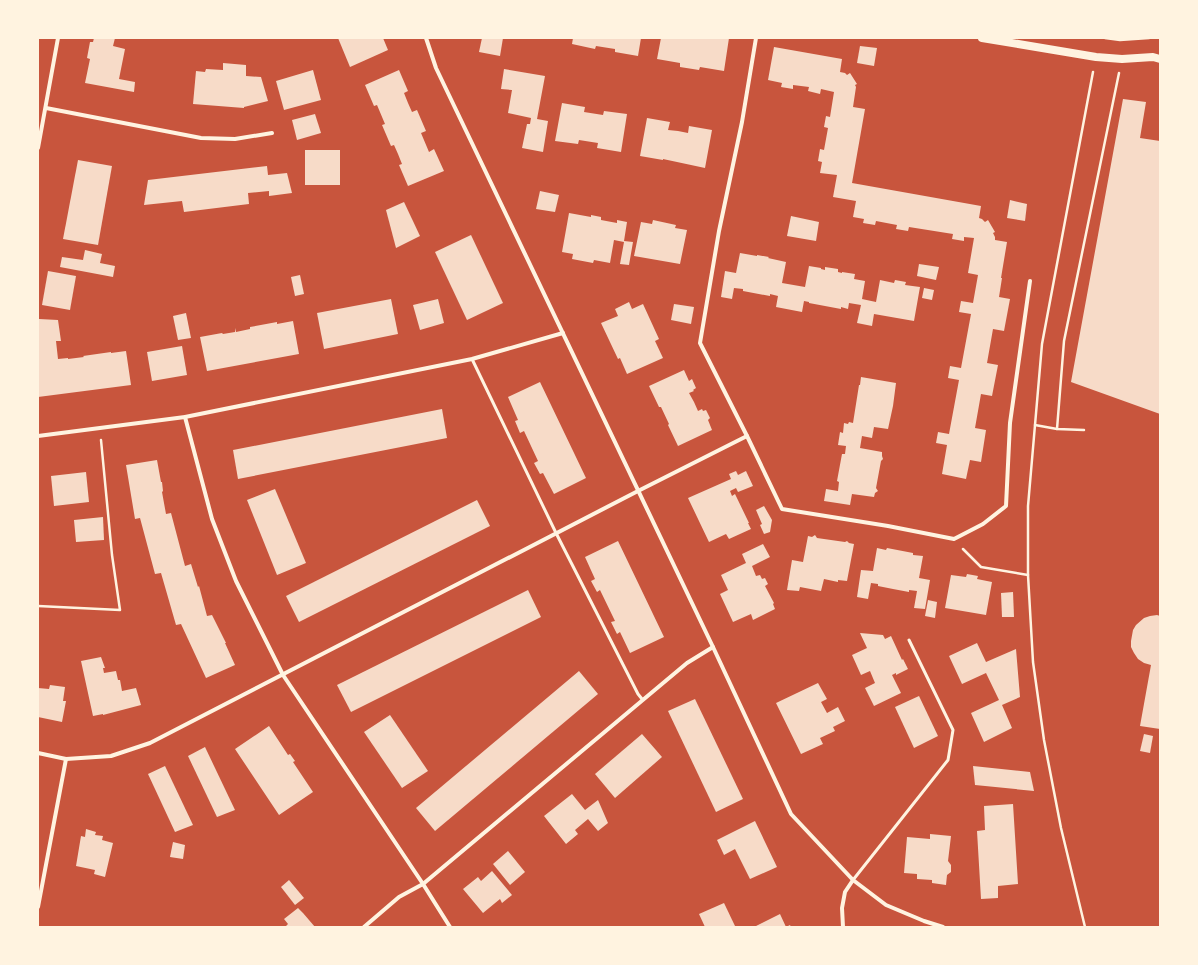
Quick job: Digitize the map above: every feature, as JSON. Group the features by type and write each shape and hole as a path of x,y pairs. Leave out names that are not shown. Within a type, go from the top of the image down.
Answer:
{"main road":[{"path":"982,38 1096,57 1122,59 1152,57 1160,59"}],"street":[{"path":"38,148 58,38"},
{"path":"426,38 436,68 713,647 791,814 853,880 886,905 924,922 943,927"},
{"path":"756,38 742,122 719,231 700,343 782,509 888,526 954,539 983,524 1006,506 1010,423 1030,282"},
{"path":"46,108 201,138 236,139 272,133"},
{"path":"38,436 185,417 472,359 563,333"},
{"path":"185,417 212,519 236,581 283,675 423,884 450,927"},
{"path":"38,753 66,759 111,756 150,743 747,436"},
{"path":"364,927 399,897 423,884 642,699 687,663 713,647"},
{"path":"38,907 66,759"},
{"path":"844,927 842,908 845,892 853,880"}],"lane":[{"path":"472,359 556,533 638,694 642,699"},
{"path":"853,880 948,760 953,730 909,640"}],"path":[{"path":"1105,38 1120,40 1149,38"},
{"path":"1085,927 1061,828 1044,740 1033,662 1028,575 1028,506 1042,344 1096,57"},
{"path":"1057,429 1064,341 1122,59"},
{"path":"1035,425 1057,429 1084,430"},
{"path":"38,606 120,610 112,555 100,428"},
{"path":"954,539 981,567 1028,575"}],"building":[{"path":"94,38 115,38 113,46 125,49 119,79 135,82 134,92 85,83 90,59 87,58 90,42 93,42"},
{"path":"338,38 383,38 388,50 350,67"},
{"path":"482,38 503,38 500,56 479,52"},
{"path":"573,38 641,38 638,56 615,52 615,49 596,46 595,49 572,44"},
{"path":"661,38 729,38 724,71 700,67 699,70 680,67 680,63 657,59"},
{"path":"860,46 877,48 874,66 857,63"},
{"path":"774,47 842,59 840,72 847,75 850,73 857,84 855,85 853,107 865,109 852,183 981,206 979,218 985,222 988,220 995,232 993,233 995,240 1007,242 999,297 1010,299 1004,331 993,329 987,363 998,365 992,396 981,394 975,428 986,430 981,462 970,460 966,479 942,474 947,445 936,443 938,432 949,434 959,380 948,378 950,366 961,368 971,314 959,312 961,301 973,303 978,275 968,273 974,238 964,237 964,241 952,239 953,234 909,227 908,231 896,229 897,225 876,221 875,225 863,223 864,219 853,217 856,201 833,197 837,175 820,173 822,162 818,161 820,149 824,150 828,128 824,127 826,116 830,117 834,92 821,89 820,94 808,91 809,87 793,85 793,89 781,87 782,83 768,80"},
{"path":"223,63 246,65 246,76 261,77 268,101 244,108 193,104 196,71 205,72 206,69 223,70"},
{"path":"504,69 545,76 537,119 548,121 543,152 522,148 527,124 530,124 531,118 508,113 512,90 501,89"},
{"path":"313,70 321,100 284,110 276,81"},
{"path":"399,70 408,91 404,93 408,103 412,112 417,110 426,131 421,133 429,152 434,149 444,171 408,186 399,165 402,164 398,154 394,145 391,146 382,125 385,124 377,105 374,106 365,85"},
{"path":"1123,99 1146,102 1140,138 1160,141 1160,414 1071,382"},
{"path":"562,103 585,107 584,112 603,115 604,111 627,114 621,152 597,148 598,143 579,140 578,144 555,141"},
{"path":"315,114 321,133 297,140 292,120"},
{"path":"647,118 670,122 668,130 688,133 689,126 712,130 705,168 663,159 640,156"},
{"path":"305,150 340,150 340,185 305,185"},
{"path":"78,160 112,166 98,245 63,239"},
{"path":"267,166 268,175 287,173 292,193 269,196 269,191 248,193 249,204 184,212 182,201 144,205 148,180"},
{"path":"540,191 559,195 555,212 536,209"},
{"path":"1010,200 1027,204 1025,221 1007,218"},
{"path":"404,202 420,236 396,248 386,210"},
{"path":"569,213 591,217 591,215 601,217 601,220 617,223 617,220 627,222 624,241 633,242 629,265 620,264 624,242 614,240 610,263 594,260 593,263 572,259 573,254 562,252"},
{"path":"791,216 819,222 816,241 787,236"},
{"path":"653,220 676,225 675,228 687,230 680,264 634,256 641,222 652,224"},
{"path":"471,235 503,303 467,320 435,252"},
{"path":"85,250 102,254 100,263 115,266 113,277 60,267 62,257 83,260"},
{"path":"740,253 769,257 768,258 786,262 782,283 805,287 809,266 825,270 825,267 838,269 838,272 855,274 854,279 865,281 862,299 876,302 880,280 894,283 895,280 906,282 905,285 920,287 914,321 874,314 872,326 857,323 861,305 849,303 848,309 841,307 841,309 804,301 802,312 776,307 778,296 743,291 743,289 734,288 732,299 721,297 725,271 736,273"},
{"path":"919,264 939,267 936,280 917,276"},
{"path":"48,271 76,276 70,310 42,305"},
{"path":"300,275 304,294 295,296 291,277"},
{"path":"924,288 934,290 932,300 922,298"},
{"path":"391,299 398,334 324,349 317,313"},
{"path":"438,299 444,323 420,330 413,305"},
{"path":"629,302 632,309 643,304 659,339 655,341 663,358 627,374 620,358 618,359 601,323 618,316 615,309"},
{"path":"674,304 694,307 691,324 671,320"},
{"path":"186,313 191,338 178,340 173,316"},
{"path":"39,319 58,320 61,341 56,341 58,359 126,351 131,385 38,397"},
{"path":"293,321 299,354 207,371 200,337 235,332 235,328 236,332 250,329 250,327 277,322 277,324"},
{"path":"182,346 187,375 152,381 147,352"},
{"path":"684,370 689,381 692,379 696,388 693,390 694,391 689,393 698,411 702,409 703,411 706,410 710,418 708,420 712,430 678,446 661,407 659,407 649,386"},
{"path":"861,377 896,383 888,429 874,427 872,438 862,436 860,448 882,452 883,459 881,461 876,488 878,491 875,493 874,497 852,494 850,505 824,501 826,489 838,491 839,482 837,481 842,454 845,454 846,446 838,445 840,432 843,433 844,423 853,423"},
{"path":"540,382 586,478 554,494 543,473 540,474 534,463 538,461 524,431 520,433 515,421 518,420 508,397"},
{"path":"442,409 447,438 238,479 233,450"},
{"path":"157,460 162,482 162,492 166,514 171,513 185,566 191,564 207,616 212,615 235,665 206,678 181,624 176,625 161,573 155,574 140,518 135,519 126,465"},
{"path":"736,471 738,475 746,471 753,486 738,492 736,488 730,491 732,496 735,494 751,529 729,539 726,534 709,542 688,498 731,479 729,474"},
{"path":"86,472 89,502 54,506 51,476"},
{"path":"275,489 306,563 277,575 247,500"},
{"path":"477,500 490,526 299,622 286,596"},
{"path":"764,506 772,520 770,532 764,534 760,525 762,524 756,510"},
{"path":"103,517 104,540 76,542 74,520"},
{"path":"815,535 817,538 847,541 854,544 847,581 838,580 838,582 824,579 821,591 800,587 799,591 787,590 792,560 803,562 808,536 812,537"},
{"path":"618,541 664,637 630,653 620,632 617,634 611,622 615,621 600,590 597,592 591,581 595,579 585,557"},
{"path":"763,544 770,557 752,566 756,576 760,575 762,579 765,578 768,584 765,586 774,603 775,609 753,620 751,614 733,622 720,594 728,590 721,575 746,563 742,554"},
{"path":"877,548 886,550 887,548 923,556 919,578 930,580 925,609 914,608 917,591 909,590 909,592 878,586 878,584 871,583 868,599 857,597 861,570 873,571"},
{"path":"967,574 978,576 977,579 992,582 986,615 945,608 951,575 966,577"},
{"path":"528,590 541,617 351,712 337,685"},
{"path":"1013,592 1014,617 1002,617 1001,593"},
{"path":"928,600 937,602 935,618 925,616"},
{"path":"1157,615 1160,616 1160,729 1140,726 1151,665 1138,659 1131,647 1133,630 1136,625 1144,618"},
{"path":"860,633 883,635 885,639 891,636 902,660 903,659 908,669 896,675 896,673 892,675 901,693 874,706 865,688 875,683 870,671 861,675 852,655 867,648"},
{"path":"977,643 986,662 1016,649 1020,697 1002,705 1012,728 984,742 971,713 999,700 986,673 962,684 949,656"},
{"path":"101,657 105,668 103,668 104,673 116,671 118,680 120,680 122,691 136,688 141,705 103,715 93,716 81,661"},
{"path":"579,671 598,694 435,831 416,808"},
{"path":"818,683 827,699 821,702 827,713 838,707 845,721 833,727 835,731 820,738 823,744 801,754 776,703"},
{"path":"50,685 65,687 63,701 66,701 62,722 38,717 38,688 49,689"},
{"path":"919,696 938,736 914,748 895,707"},
{"path":"695,699 743,799 716,812 668,711"},
{"path":"390,715 428,771 402,788 364,732"},
{"path":"269,726 288,755 290,754 295,761 293,762 313,792 279,815 235,749"},
{"path":"642,734 662,757 615,798 595,774"},
{"path":"1144,734 1153,736 1150,753 1140,751"},
{"path":"205,747 235,810 217,817 188,756"},
{"path":"165,766 193,825 175,832 148,774"},
{"path":"973,766 1030,772 1034,791 975,785"},
{"path":"572,794 585,810 598,800 608,823 598,831 588,819 575,830 578,834 566,844 544,816"},
{"path":"1013,804 1018,884 998,886 998,898 981,899 977,831 985,830 984,806"},
{"path":"755,821 777,867 750,879 735,849 724,855 717,840"},
{"path":"86,829 96,832 95,835 103,836 102,840 113,843 105,877 94,874 95,870 76,866 81,836 85,837"},
{"path":"930,834 951,836 948,861 951,865 951,872 947,875 946,885 932,883 932,880 917,879 917,874 904,873 907,837 930,839"},
{"path":"173,842 185,845 183,859 170,857"},
{"path":"508,851 525,872 510,885 493,864"},
{"path":"492,871 512,895 502,903 500,899 483,913 463,889 478,877 481,881"},
{"path":"289,880 304,898 295,905 281,887"},
{"path":"724,903 735,926 705,927 699,914"},
{"path":"298,908 315,927 285,927 288,924 284,919"},
{"path":"780,914 786,927 754,927"}]}
